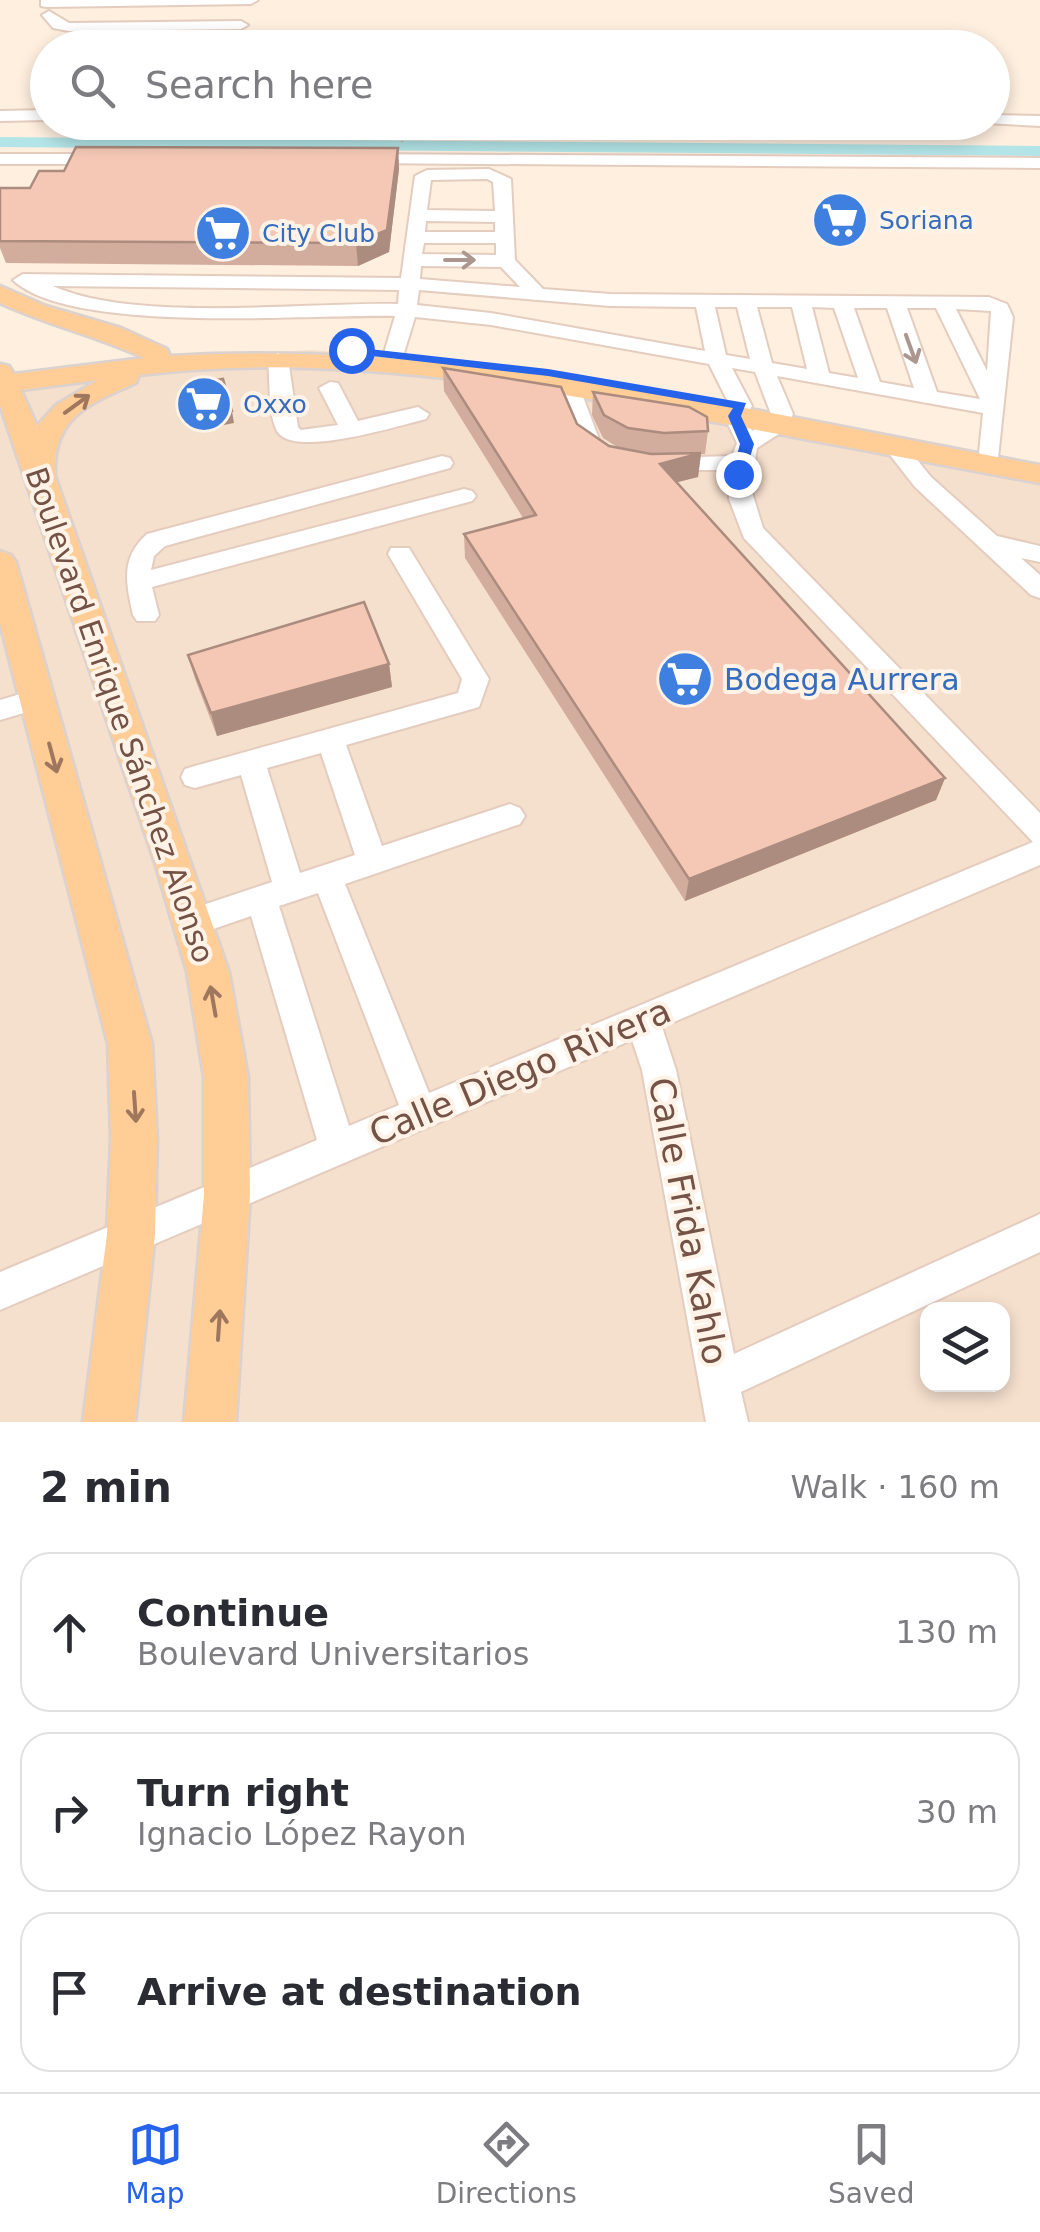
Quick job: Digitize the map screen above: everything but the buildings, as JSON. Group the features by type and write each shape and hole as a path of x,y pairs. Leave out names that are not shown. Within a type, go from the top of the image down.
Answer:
{"main road":[{"path":"12,286 36,311 112,333 156,360"},
{"path":"2,378 241,349 394,353 548,372 780,419 1040,462"},
{"path":"40,477 40,446 63,415 109,384 156,360 278,359 447,369 738,411"},
{"name":"Boulevard Enrique Sánchez Alonso","path":"2,378 40,477 208,972 226,1076 227,1195 210,1422"},
{"path":"780,419 1040,474"},
{"path":"0,562 18,705 130,1044 136,1119 129,1236 109,1422"}],"street":[{"path":"238,30 241,24 251,0 46,6 58,26 241,24"},
{"path":"0,116 30,115"},
{"path":"1010,120 1040,121"},
{"path":"0,160 120,159"},
{"path":"350,159 1040,163"},
{"path":"400,159 424,176 493,175 505,183 506,261 538,296"},
{"path":"394,353 407,310 424,176"},
{"path":"420,206 505,208"},
{"path":"416,237 505,238"},
{"path":"413,260 506,261"},
{"path":"0,276 12,286 114,307 407,310 592,335 650,323 704,300 982,302 1002,311 990,453"},
{"path":"12,286 410,284 590,299 650,323 717,359 992,405"},
{"path":"590,299 592,335"},
{"path":"704,300 717,359 738,411 744,454 740,504 753,532 1040,832"},
{"path":"568,386 590,445 611,460 632,464 744,454 780,419 746,300"},
{"path":"800,300 820,377"},
{"path":"841,300 872,386"},
{"path":"894,300 928,397"},
{"path":"942,301 992,405"},
{"path":"278,359 287,430 294,436 350,430 418,414"},
{"path":"330,388 350,430"},
{"path":"894,446 923,482 1040,589"},
{"path":"146,615 139,582 140,556 149,544 166,536 442,463"},
{"path":"139,582 464,496"},
{"path":"986,542 1040,554"},
{"path":"195,777 463,704 476,689 476,679 400,554"},
{"path":"330,739 374,863"},
{"path":"251,762 275,895 338,1148"},
{"path":"193,922 510,816"},
{"name":"Calle Diego Rivera","path":"0,1291 1040,852"},
{"path":"327,878 420,1114"},
{"name":"Calle Frida Kahlo","path":"643,1021 658,1070 728,1422"},
{"path":"720,1381 1040,1233"}],"shaded area":[{"path":"311,350 470,363 747,410 1040,468 1040,845 874,676 1040,850 1040,1422 0,1422 0,376 137,360"}],"waterway":[{"path":"0,142 1040,151"}],"place":[{"name":"Soriana","path":"840,220"},
{"name":"City Club","path":"223,233"},
{"name":"Oxxo","path":"204,404"},
{"name":"Bodega Aurrera","path":"685,679"}],"route":[{"path":"351,350 548,372 741,406 735,416 747,444 738,474"}]}
